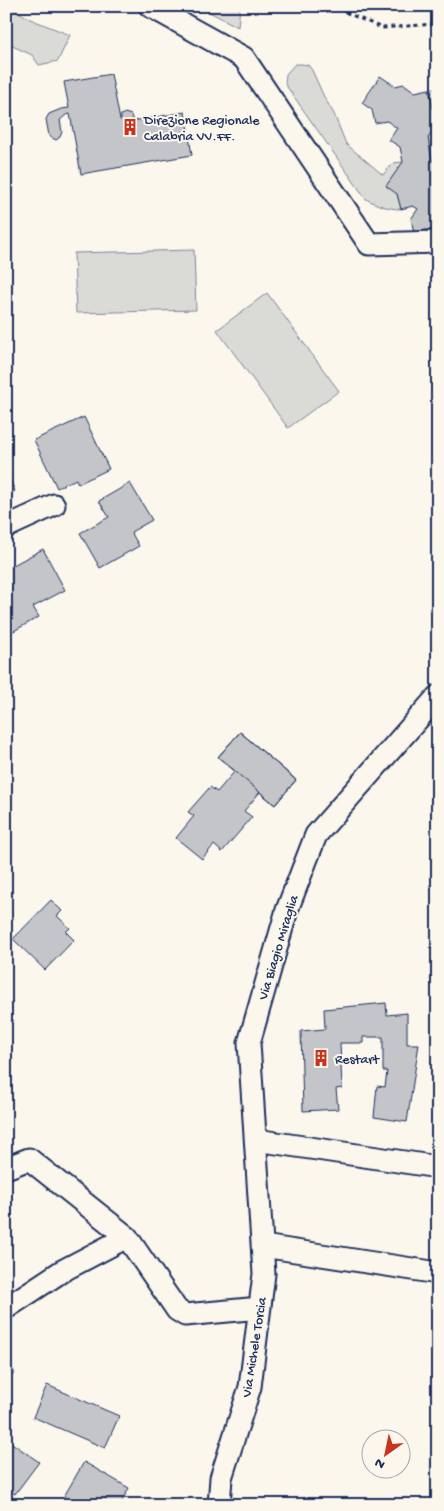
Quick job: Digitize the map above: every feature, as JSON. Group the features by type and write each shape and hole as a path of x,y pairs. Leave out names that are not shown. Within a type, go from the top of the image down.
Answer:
{"street":[{"path":"150,6 244,58 369,244 438,242"},
{"path":"6,527 54,505"},
{"name":"Via Biagio Miraglia","path":"263,1246 249,1043 287,910 316,835 438,696"},
{"path":"256,1140 438,1168"},
{"path":"6,1168 29,1159 127,1237 176,1310 185,1315 260,1308"},
{"path":"6,1308 62,1270 127,1237"},
{"path":"263,1246 438,1274"},
{"name":"Via Michele Torcia","path":"219,1505 221,1478 250,1387 264,1274 263,1246"}],"path":[{"path":"331,6 382,28 434,24 436,6"}],"shaded area":[{"path":"6,6 30,19 70,35 58,61 39,65 32,55 6,43"},
{"path":"198,6 240,6 238,27"},
{"path":"295,64 308,65 312,70 334,114 346,144 383,175 393,163 403,162 397,194 401,209 383,206 366,199 285,84 286,74"},
{"path":"438,87 438,164 432,160 428,138 437,127 429,89"},
{"path":"194,250 196,310 76,313 74,253"},
{"path":"267,293 339,391 288,428 217,330"}],"building":[{"path":"365,6 406,6 406,11"},
{"name":"Direzione Regionale Calabria VV.FF.","path":"111,74 120,120 121,115 125,113 131,115 133,121 185,112 192,155 81,174 70,114 60,120 62,132 56,140 49,136 46,119 49,114 69,108 64,82"},
{"path":"380,76 395,86 404,84 415,92 429,89 437,127 428,138 432,160 438,164 438,228 414,232 411,219 418,209 413,206 401,209 397,194 386,186 403,162 400,147 389,140 397,128 387,121 375,123 372,110 362,103"},
{"path":"84,417 109,469 78,484 76,479 57,488 34,440"},
{"path":"6,471 15,491 6,495"},
{"path":"130,483 152,520 131,532 139,546 100,568 80,533 109,517 99,501"},
{"path":"43,549 65,590 33,607 39,617 10,633 6,625 6,569"},
{"path":"240,732 296,780 275,805 260,792 244,811 252,817 222,852 214,845 202,859 176,838 194,816 188,812 210,787 217,792 235,771 218,757"},
{"path":"240,732 296,780 275,805 218,757"},
{"path":"51,900 62,911 57,916 70,928 66,932 74,940 45,970 13,939"},
{"name":"Restart","path":"386,1003 387,1015 407,1013 407,1044 419,1044 407,1122 374,1117 377,1086 385,1087 387,1071 383,1071 383,1037 363,1037 363,1043 340,1043 342,1088 336,1089 338,1109 303,1111 301,1031 325,1029 324,1009"},
{"path":"6,1360 15,1373 6,1379"},
{"path":"47,1385 119,1416 105,1448 33,1417"},
{"path":"6,1439 39,1462 15,1494 6,1488"},
{"path":"84,1462 129,1488 120,1505 59,1505"}],"place":[{"name":"Direzione Regionale Calabria VV.FF.","path":"130,127"},
{"name":"Restart","path":"321,1058"}]}
